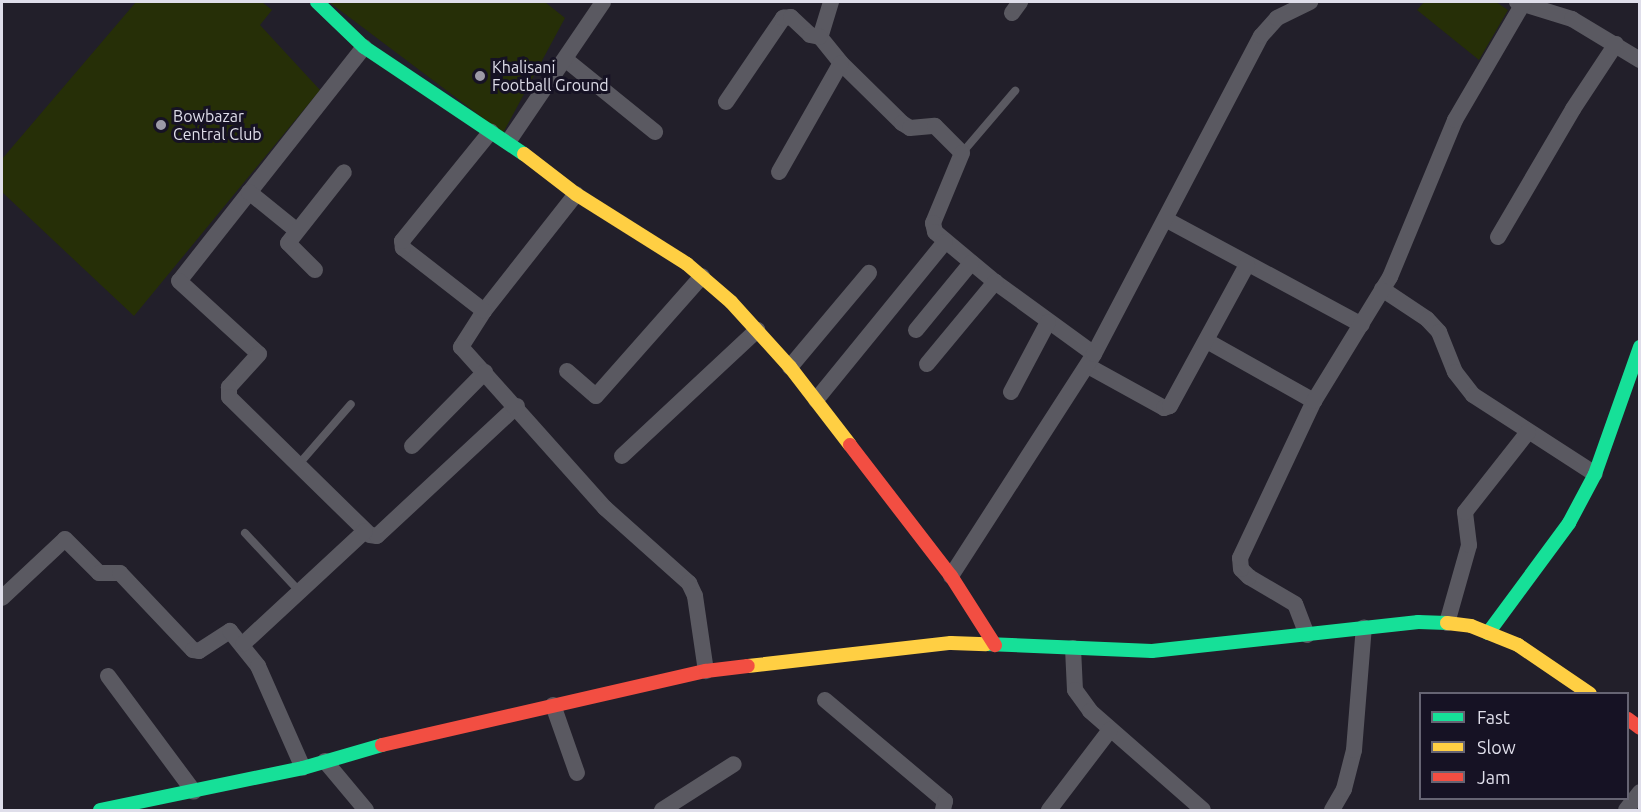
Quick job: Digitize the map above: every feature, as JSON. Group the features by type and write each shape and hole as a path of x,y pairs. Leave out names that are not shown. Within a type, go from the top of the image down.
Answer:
{"main road":[{"path":"317,2 342,30 364,47 508,142 576,194 702,276 757,330 790,367 951,576 995,645"},
{"path":"1488,633 1569,523 1595,474 1640,347"},
{"path":"111,810 303,768 553,705 706,670 951,643 1152,651 1364,627 1447,623 1488,633 1518,645 1588,692"}],"street":[{"path":"508,142 603,2"},
{"path":"820,37 831,2"},
{"path":"951,576 1091,360 1167,220 1261,36 1277,18 1310,2"},
{"path":"1307,635 1294,604 1249,577 1241,569 1240,558 1314,401 1382,289 1455,120 1521,2 1572,20 1640,60"},
{"path":"726,102 783,18 791,17 810,35 820,37 841,63 902,123 910,128 935,126 962,153 933,223 935,232 971,263 1048,322 1091,360 1168,408 1247,265"},
{"path":"1498,237 1572,109 1616,44"},
{"path":"364,47 179,281 259,353 229,387 228,395 365,531 377,536 517,406"},
{"path":"565,59 655,132"},
{"path":"779,172 841,63"},
{"path":"484,311 403,248 402,241 492,131"},
{"path":"315,270 289,247 296,230 344,172"},
{"path":"249,192 296,230"},
{"path":"576,194 484,311 461,345 606,508 689,583 695,596 706,670"},
{"path":"1167,220 1247,265 1362,324"},
{"path":"816,400 945,242"},
{"path":"916,330 971,263"},
{"path":"790,367 869,273"},
{"path":"567,371 596,396 702,276"},
{"path":"927,364 995,282"},
{"path":"1382,289 1427,319 1439,332 1455,372 1473,395 1595,474"},
{"path":"1011,392 1048,322"},
{"path":"622,456 757,330"},
{"path":"1207,341 1314,401"},
{"path":"412,446 484,372"},
{"path":"1447,623 1469,545 1465,512 1528,432"},
{"path":"243,644 301,593 365,531"},
{"path":"5,588 62,540 69,540 99,573 120,573 193,650 199,651 228,630 243,644 258,666 303,768"},
{"path":"1332,810 1344,789 1354,750 1364,627"},
{"path":"1072,648 1075,690 1110,730 1203,810"},
{"path":"108,676 194,792"},
{"path":"825,700 945,801 943,810"},
{"path":"553,705 577,773"},
{"path":"1049,810 1110,730"},
{"path":"325,761 366,810"},
{"path":"662,810 734,764"},
{"path":"1626,810 1640,792"}],"lane":[{"path":"962,153 1015,91"},
{"path":"298,464 351,404"},
{"path":"246,533 301,593"}],"green space":[{"name":"Bowbazar Central Club","path":"136,2 262,2 272,10 260,25 320,90 134,316 2,192 2,159"},
{"name":"Khalisani Football Ground","path":"329,2 545,2 565,18 503,133"},
{"path":"1424,2 1496,2 1508,10 1479,60 1417,10"}],"traffic: fast":[{"path":"317,2 364,47 524,154"},
{"path":"1488,633 1569,523 1595,474 1640,347"},
{"path":"986,644 1152,651 1418,622 1447,623"},
{"path":"100,810 303,768 382,745"}],"traffic: slow":[{"path":"524,154 576,194 687,264 731,302 790,367 850,445"},
{"path":"1447,623 1471,626 1518,645 1587,692"},
{"path":"748,666 951,643 986,644"}],"traffic: jam":[{"path":"850,445 951,576 995,645"},
{"path":"382,745 706,671 748,666"},
{"path":"1629,720 1640,728"}],"place":[{"name":"Khalisani Football Ground","path":"480,76"},
{"name":"Bowbazar Central Club","path":"161,125"}]}
